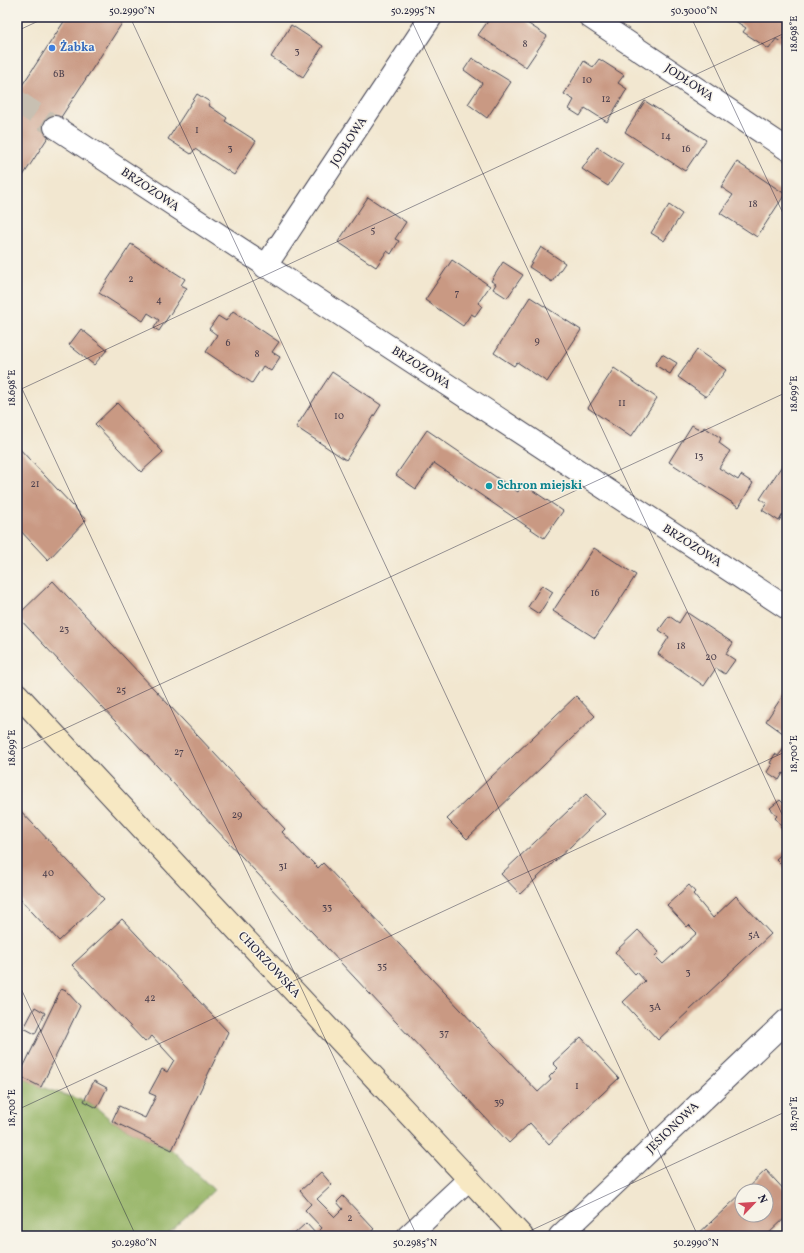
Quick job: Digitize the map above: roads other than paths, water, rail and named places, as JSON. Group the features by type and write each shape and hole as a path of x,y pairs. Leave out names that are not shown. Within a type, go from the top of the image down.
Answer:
{"main road":[{"name":"CHORZOWSKA","path":"17,694 522,1236"}],"street":[{"name":"JODŁOWA","path":"265,266 431,17"},
{"name":"JODŁOWA","path":"590,17 787,149"},
{"name":"BRZOZOWA","path":"55,127 787,608"},
{"name":"JESIONOWA","path":"560,1236 787,1020"},
{"path":"408,1236 469,1179"}],"tunnel":[{"path":"17,101 55,127"}],"place":[{"name":"Żabka","path":"52,48"},
{"name":"Schron miejski","path":"489,486"}]}
